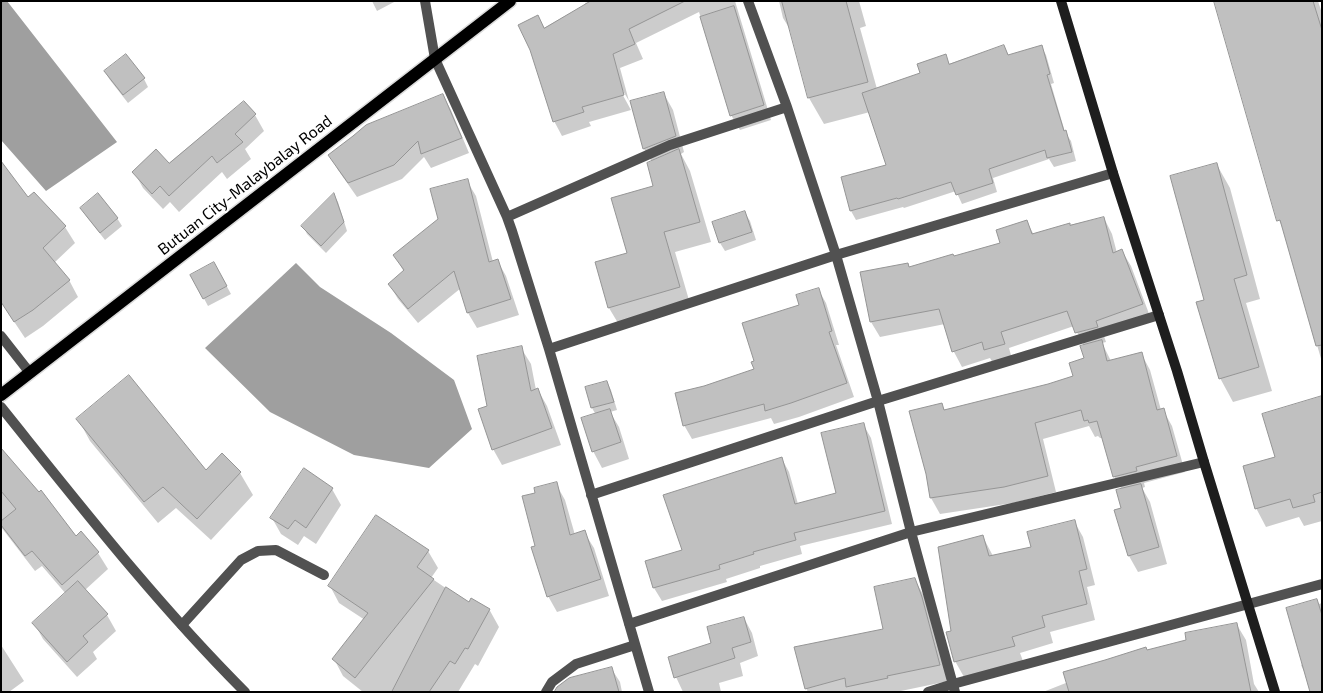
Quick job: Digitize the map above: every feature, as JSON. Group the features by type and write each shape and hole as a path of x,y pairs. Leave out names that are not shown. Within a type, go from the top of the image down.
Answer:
{"main road":[{"name":"Butuan City-Malaybalay Road","path":"1,395 510,1"}],"street":[{"path":"425,1 435,59 507,217 549,349 649,692"},
{"path":"748,1 787,107 836,254 878,401 911,532 954,688"},
{"path":"1061,1 1113,173 1177,370 1275,692"},
{"path":"507,217 670,145 787,107"},
{"path":"549,349 836,254 1113,173"},
{"path":"591,495 878,401 1159,315"},
{"path":"1,336 30,373"},
{"path":"1,407 111,544 211,658 244,692"},
{"path":"629,624 911,532 1204,462"},
{"path":"182,625 241,560 258,551 276,550 324,575"},
{"path":"928,692 954,688 1322,584"},
{"path":"546,692 552,682 576,664 635,645"}],"shaded area":[{"path":"1,1 7,1 117,142 46,191 1,140"},
{"path":"296,263 320,287 391,333 454,380 472,429 429,468 354,455 270,412 205,348"}],"building":[{"path":"591,1 685,1 629,29 635,44 613,54 624,95 582,107 584,112 553,122 530,50 518,25 538,15 544,28"},
{"path":"782,1 846,1 868,82 808,98"},
{"path":"1214,1 1313,1 1322,30 1322,345 1316,346 1280,220 1277,221"},
{"path":"734,6 764,105 730,116 700,17"},
{"path":"1004,45 1008,55 1042,45 1050,74 1047,75 1072,152 1047,158 1045,150 989,169 993,183 956,195 951,182 898,199 850,211 841,177 886,165 862,93 920,73 917,64 946,54 949,64"},
{"path":"126,54 145,78 123,95 104,71"},
{"path":"664,92 676,136 643,149 630,101"},
{"path":"443,94 462,138 421,154 418,141 394,165 348,183 328,155 366,125"},
{"path":"244,101 256,114 235,134 243,142 217,163 212,156 169,196 160,186 152,194 132,172 156,149 169,163"},
{"path":"679,149 700,222 664,232 680,287 608,308 595,262 627,253 611,198 653,186 647,163"},
{"path":"1,161 28,197 34,192 66,226 43,248 70,280 33,310 14,322 1,302"},
{"path":"1217,163 1247,275 1234,279 1259,367 1219,379 1196,302 1204,300 1170,176"},
{"path":"468,179 489,262 498,259 511,299 467,313 454,271 408,309 388,284 404,270 393,255 438,219 430,189"},
{"path":"98,193 118,218 100,233 80,208"},
{"path":"334,193 344,222 321,246 301,226"},
{"path":"745,211 752,232 719,243 712,222"},
{"path":"1104,217 1113,253 1122,249 1143,304 1096,321 1098,327 1075,333 1067,311 1001,332 1005,344 984,350 982,342 952,352 939,309 870,322 860,272 908,263 909,267 1000,243 996,230 1027,220 1032,234 1070,223 1070,225"},
{"path":"214,262 227,286 203,299 190,275"},
{"path":"819,288 832,331 829,332 847,383 765,411 764,404 683,426 675,393 704,386 754,369 751,362 754,361 742,323 799,305 796,295"},
{"path":"1102,340 1107,361 1142,352 1157,410 1164,408 1177,456 1136,467 1137,471 1113,477 1097,421 1089,423 1088,420 1084,421 1081,410 1035,423 1048,476 1004,487 930,498 926,474 909,411 942,403 944,410 1073,376 1069,363 1084,358 1080,346"},
{"path":"522,346 531,391 538,388 552,428 492,450 478,409 487,406 477,356"},
{"path":"129,375 206,470 222,453 241,472 197,519 163,487 144,502 76,419"},
{"path":"607,381 614,402 591,408 585,387"},
{"path":"1322,396 1322,492 1313,495 1315,502 1293,508 1290,499 1255,509 1243,466 1275,457 1262,414"},
{"path":"610,409 621,442 592,452 581,418"},
{"path":"864,423 885,511 794,533 796,540 753,552 754,554 719,565 720,569 653,588 645,561 682,550 663,495 782,457 795,504 836,493 821,433"},
{"path":"1,448 39,492 41,490 76,536 81,531 99,552 62,585 32,551 25,556 1,525 1,521 16,509 1,491"},
{"path":"304,468 333,488 306,528 295,520 288,529 270,518"},
{"path":"557,482 570,535 585,530 601,579 547,597 531,547 535,546 522,496 535,493 534,488"},
{"path":"1141,484 1159,547 1128,556 1114,510 1121,508 1116,490"},
{"path":"376,515 429,550 417,567 434,579 355,678 332,659 368,613 328,586"},
{"path":"1075,520 1087,569 1079,571 1087,604 1042,616 1045,627 1012,637 1015,646 954,662 946,632 951,631 938,547 983,535 989,556 1031,547 1027,532"},
{"path":"915,578 940,665 846,687 845,678 805,689 794,647 883,629 874,587"},
{"path":"78,581 108,614 83,636 88,642 67,662 32,623"},
{"path":"446,587 469,602 471,598 490,609 468,649 465,648 455,664 450,661 429,692 392,692"},
{"path":"1317,599 1322,615 1322,692 1310,692 1286,608"},
{"path":"744,617 751,642 732,648 735,658 674,678 668,657 711,643 707,627"},
{"path":"1237,623 1251,692 1069,692 1063,672 1146,647 1147,650 1186,640 1185,633"},
{"path":"612,667 619,692 554,692 557,687 569,678"}]}
